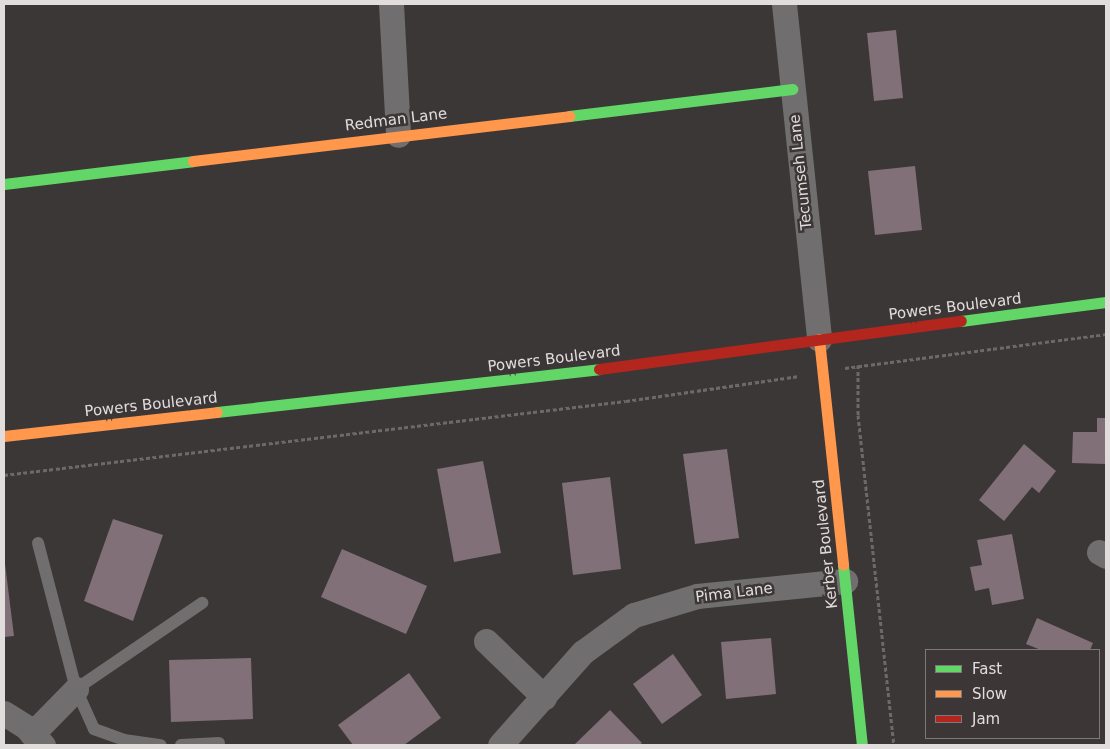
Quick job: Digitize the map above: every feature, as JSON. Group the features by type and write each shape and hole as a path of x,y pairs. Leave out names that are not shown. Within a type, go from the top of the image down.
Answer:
{"street":[{"path":"391,4 398,135"},
{"name":"Tecumseh Lane","path":"784,4 819,340"},
{"name":"Redman Lane","path":"4,184 792,89"},
{"name":"Powers Boulevard","path":"4,436 542,376 1106,302"},
{"name":"Kerber Boulevard","path":"819,340 862,745"},
{"name":"Pima Lane","path":"500,745 583,652 634,616 697,596 845,580"},
{"path":"486,641 544,697"},
{"path":"4,714 38,739 76,689"}],"lane":[{"path":"38,543 76,689 94,729 124,740 161,745"},
{"path":"76,689 202,603"},
{"path":"181,745 219,742"}],"path":[{"path":"4,475 626,401 823,372 858,365 1106,334"},
{"path":"858,365 858,415 894,745"}],"building":[{"path":"896,30 903,98 874,101 867,33"},
{"path":"915,166 922,230 875,235 868,171"},
{"path":"1097,418 1106,418 1106,464 1072,463 1073,432 1097,432"},
{"path":"1024,444 1056,471 1039,493 1032,487 1004,521 979,500"},
{"path":"727,449 739,538 695,544 683,454"},
{"path":"483,461 501,553 454,562 437,469"},
{"path":"610,477 621,569 573,575 562,483"},
{"path":"113,519 163,535 133,621 84,601"},
{"path":"1012,534 1024,599 992,605 989,588 975,591 970,567 982,565 977,540"},
{"path":"342,549 427,586 406,634 321,597"},
{"path":"4,564 14,636 4,637"},
{"path":"1037,618 1093,643 1090,649 1038,649 1026,644"},
{"path":"771,638 776,694 726,699 721,642"},
{"path":"673,654 702,695 662,724 633,684"},
{"path":"251,658 253,719 171,722 169,660"},
{"path":"409,673 441,718 404,745 353,745 338,725"},
{"path":"610,710 642,743 639,745 574,745"}],"traffic: fast":[{"path":"569,116 792,89"},
{"path":"4,184 193,161"},
{"path":"961,321 1106,302"},
{"path":"217,412 599,369"},
{"path":"843,565 862,745"}],"traffic: slow":[{"path":"193,161 569,116"},
{"path":"819,339 843,565"},
{"path":"4,436 217,412"}],"traffic: jam":[{"path":"599,369 961,321"}]}
